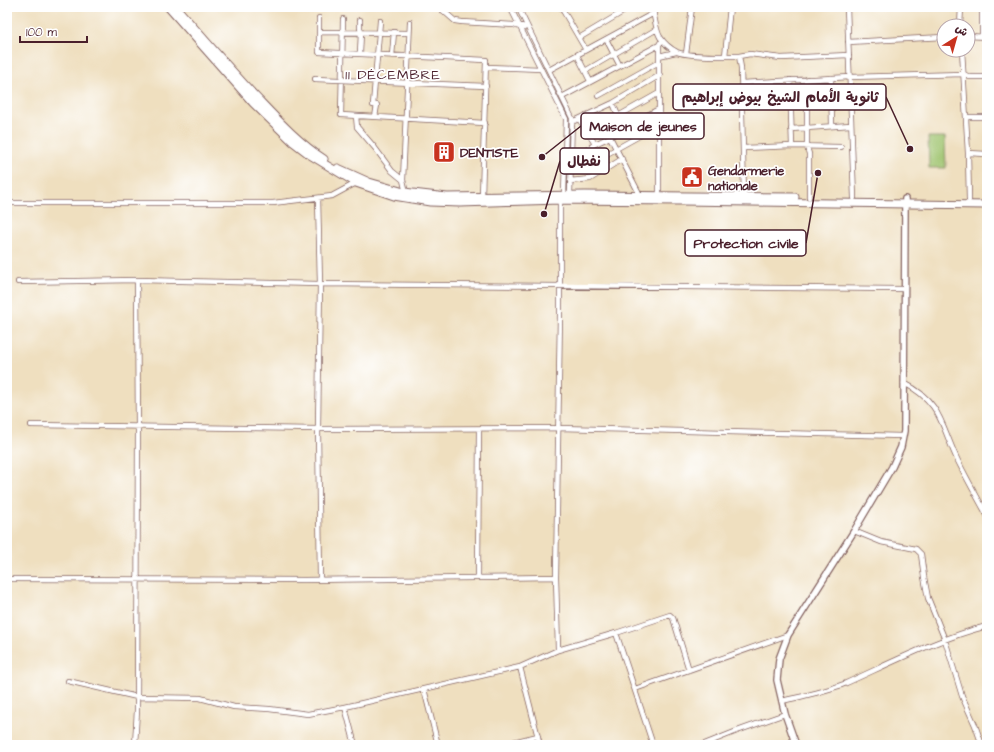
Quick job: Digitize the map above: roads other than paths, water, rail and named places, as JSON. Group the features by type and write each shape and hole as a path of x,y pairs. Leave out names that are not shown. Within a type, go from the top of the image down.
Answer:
{"main road":[{"path":"168,7 276,123 310,155 356,183 368,184 406,193 448,197 565,197 905,202 987,205"},
{"path":"176,7 237,81"},
{"path":"276,123 319,155 368,184 394,196 430,202 460,203 565,197 640,195 854,198 905,202 969,200 987,201"}],"street":[{"path":"440,8 448,7"},
{"path":"510,7 549,70 572,118 570,181 565,197"},
{"path":"518,7 523,27 541,69 566,119 565,197 560,286 556,577 558,650"},
{"path":"561,7 586,50"},
{"path":"579,38 631,7"},
{"path":"652,7 657,29 661,38 666,45 676,52 725,56 750,54 781,58 849,54"},
{"path":"686,54 692,7"},
{"path":"725,56 730,7"},
{"path":"847,7 854,198"},
{"path":"960,18 961,7"},
{"path":"982,7 984,37"},
{"path":"440,8 455,21 523,27"},
{"path":"549,70 654,13"},
{"path":"319,18 319,52 486,60 482,197"},
{"path":"343,19 341,116 485,123"},
{"path":"360,20 360,54"},
{"path":"375,117 377,105 373,105 380,21"},
{"path":"406,193 403,180 403,167 410,22"},
{"path":"585,71 657,29"},
{"path":"319,32 409,32"},
{"path":"392,56 394,32"},
{"path":"659,195 660,75 658,56 661,38"},
{"path":"848,42 936,38"},
{"path":"606,39 620,66"},
{"path":"562,97 659,45"},
{"path":"658,56 676,52"},
{"path":"577,55 590,81"},
{"path":"739,56 742,83 744,196"},
{"path":"963,58 969,200"},
{"path":"598,96 659,62"},
{"path":"486,68 541,69"},
{"path":"742,83 850,77 964,74 969,77 987,77"},
{"path":"572,122 613,103 660,75"},
{"path":"830,78 832,126"},
{"path":"315,79 407,84 486,86"},
{"path":"807,79 809,198"},
{"path":"790,80 792,146"},
{"path":"588,133 660,93"},
{"path":"807,100 831,99"},
{"path":"613,103 624,128"},
{"path":"571,152 584,152 594,144 610,137 659,109"},
{"path":"356,116 357,127 392,171 403,180"},
{"path":"966,117 987,117"},
{"path":"579,119 594,144"},
{"path":"589,164 659,125"},
{"path":"791,129 851,125"},
{"path":"610,137 640,195"},
{"path":"743,148 792,146 841,147"},
{"path":"968,154 987,154"},
{"path":"570,181 590,179 622,159"},
{"path":"7,203 273,203 332,196 356,183"},
{"path":"318,198 320,284 318,429 320,579"},
{"path":"796,745 785,714 777,680 779,659 788,635 854,531 892,466 901,446 903,436 904,383 905,202"},
{"path":"18,282 137,280 320,284 904,289"},
{"path":"135,745 137,697 137,280"},
{"path":"904,383 917,389 928,399 938,413 957,459 987,515"},
{"path":"31,425 138,428 558,428 903,436"},
{"path":"478,578 479,429"},
{"path":"854,531 881,542 919,551 922,558 928,598 945,640 956,679 982,745"},
{"path":"7,579 556,577"},
{"path":"68,681 137,697 200,698 234,707 269,709 308,714 520,667 558,650 670,615 672,616 689,670"},
{"path":"782,702 844,684 904,656 987,626"},
{"path":"616,633 653,745"},
{"path":"635,689 788,635"},
{"path":"520,667 540,745"},
{"path":"424,689 438,745"},
{"path":"345,707 355,745"},
{"path":"702,745 785,714"},
{"path":"500,745 538,736"}],"place":[{"name":"ثانوية الأمام الشيخ بيوض إبراهيم","path":"910,149"},
{"name":"DENTISTE","path":"444,152"},
{"name":"Maison de jeunes","path":"542,157"},
{"name":"Protection civile","path":"818,173"},
{"name":"Gendarmerie nationale","path":"692,177"},
{"name":"نفطال","path":"544,214"}],"district":[{"name":"11 DÉCEMBRE","path":"393,74"}]}
